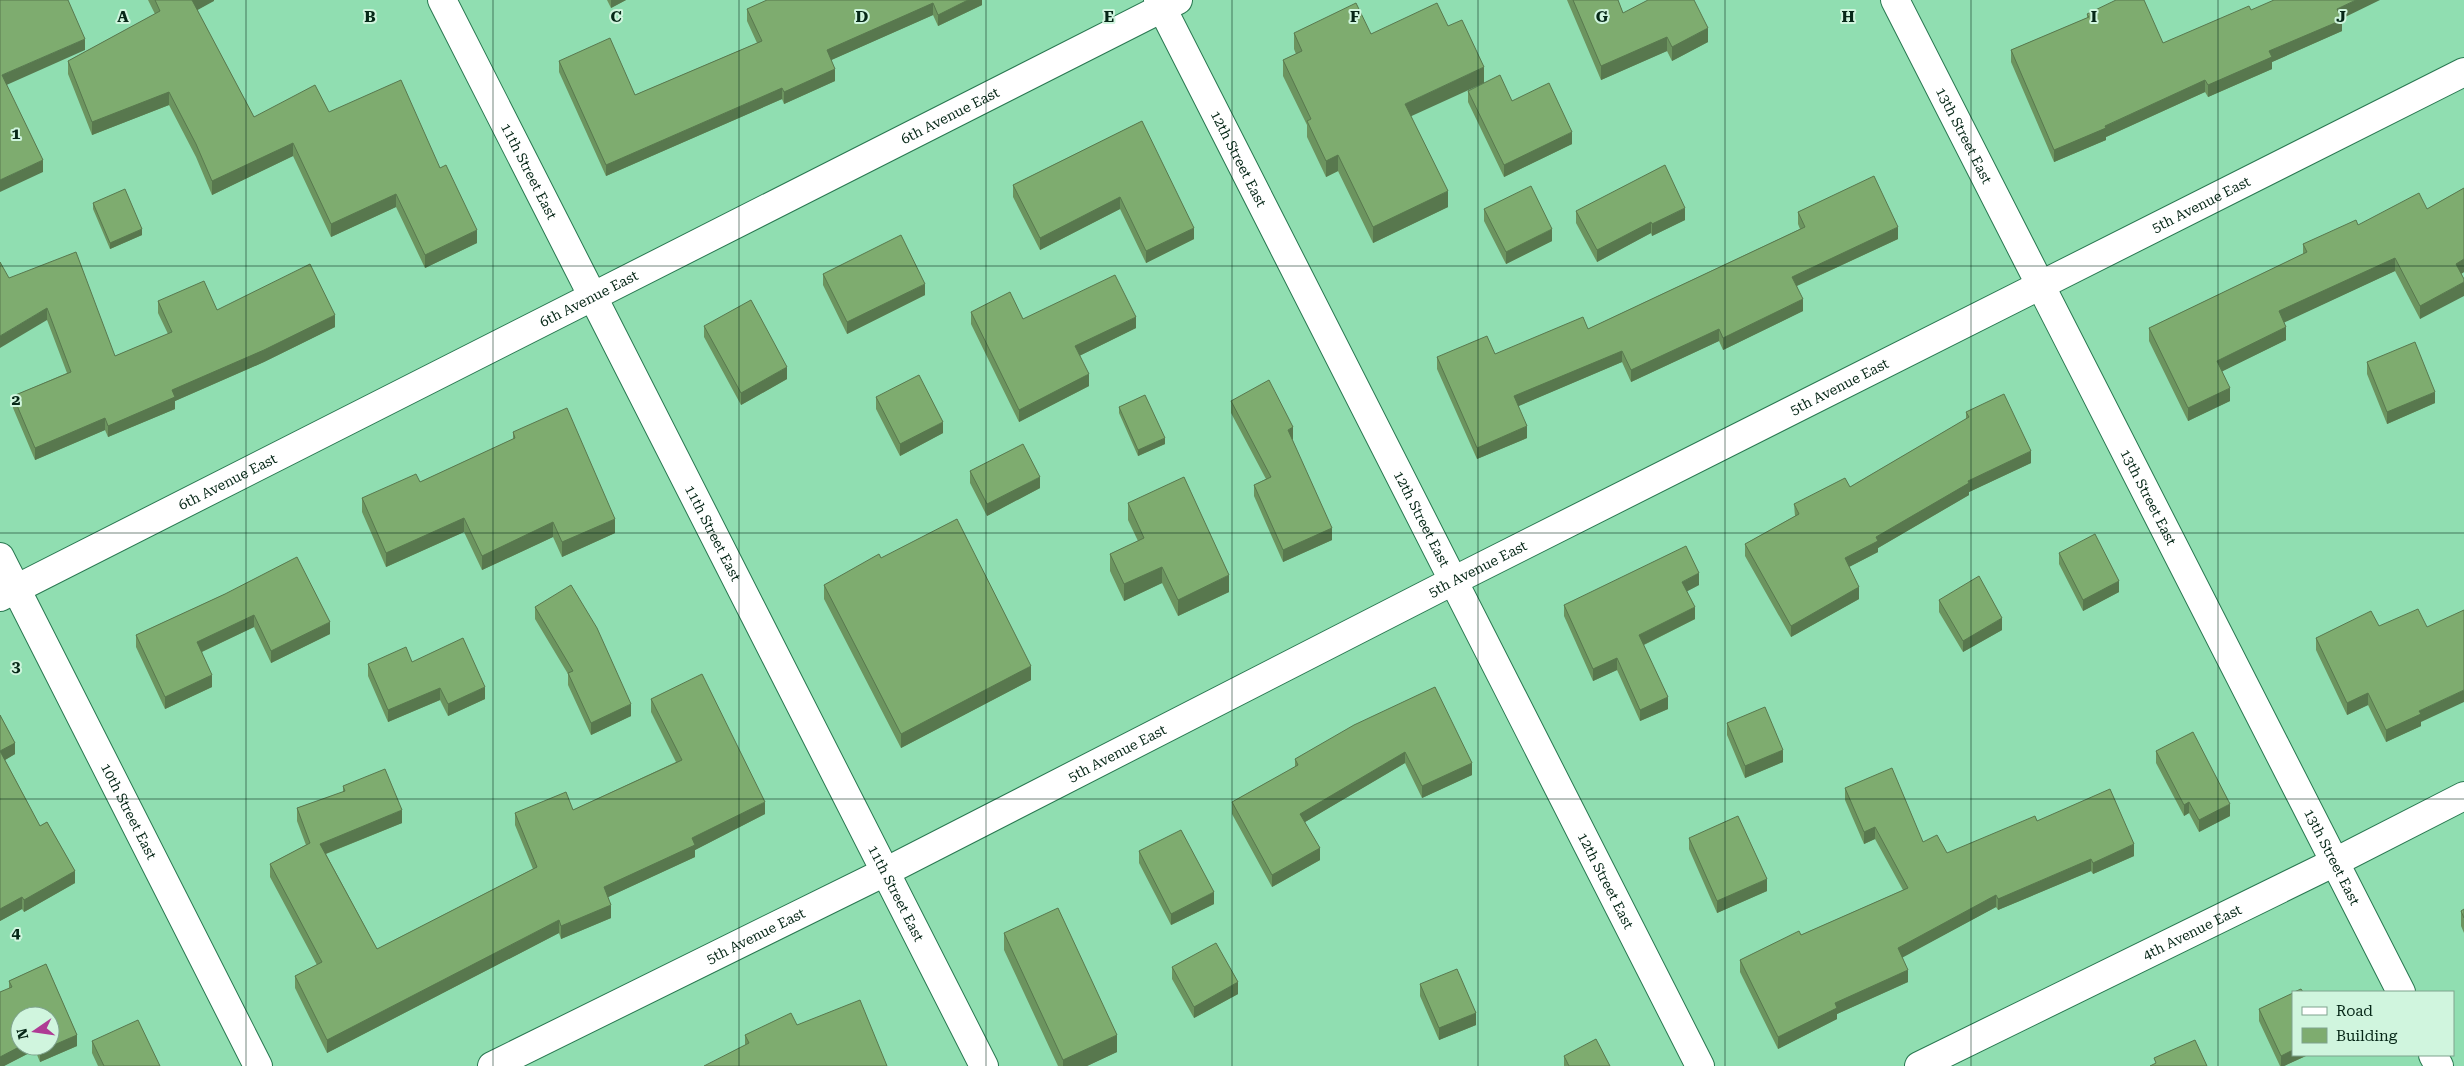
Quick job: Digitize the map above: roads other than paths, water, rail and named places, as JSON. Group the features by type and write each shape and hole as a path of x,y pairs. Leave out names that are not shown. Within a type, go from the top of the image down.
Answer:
{"street":[{"name":"11th Street East","path":"442,0 984,1066"},
{"name":"13th Street East","path":"1895,0 2400,991"},
{"name":"6th Avenue East","path":"8,593 1166,3"},
{"name":"12th Street East","path":"1166,3 1454,581 1700,1066"},
{"name":"5th Avenue East","path":"492,1066 885,872 2040,284 2464,72"},
{"name":"10th Street East","path":"0,557 8,593 258,1066"},
{"name":"4th Avenue East","path":"1919,1066 2335,862 2464,796"}]}
